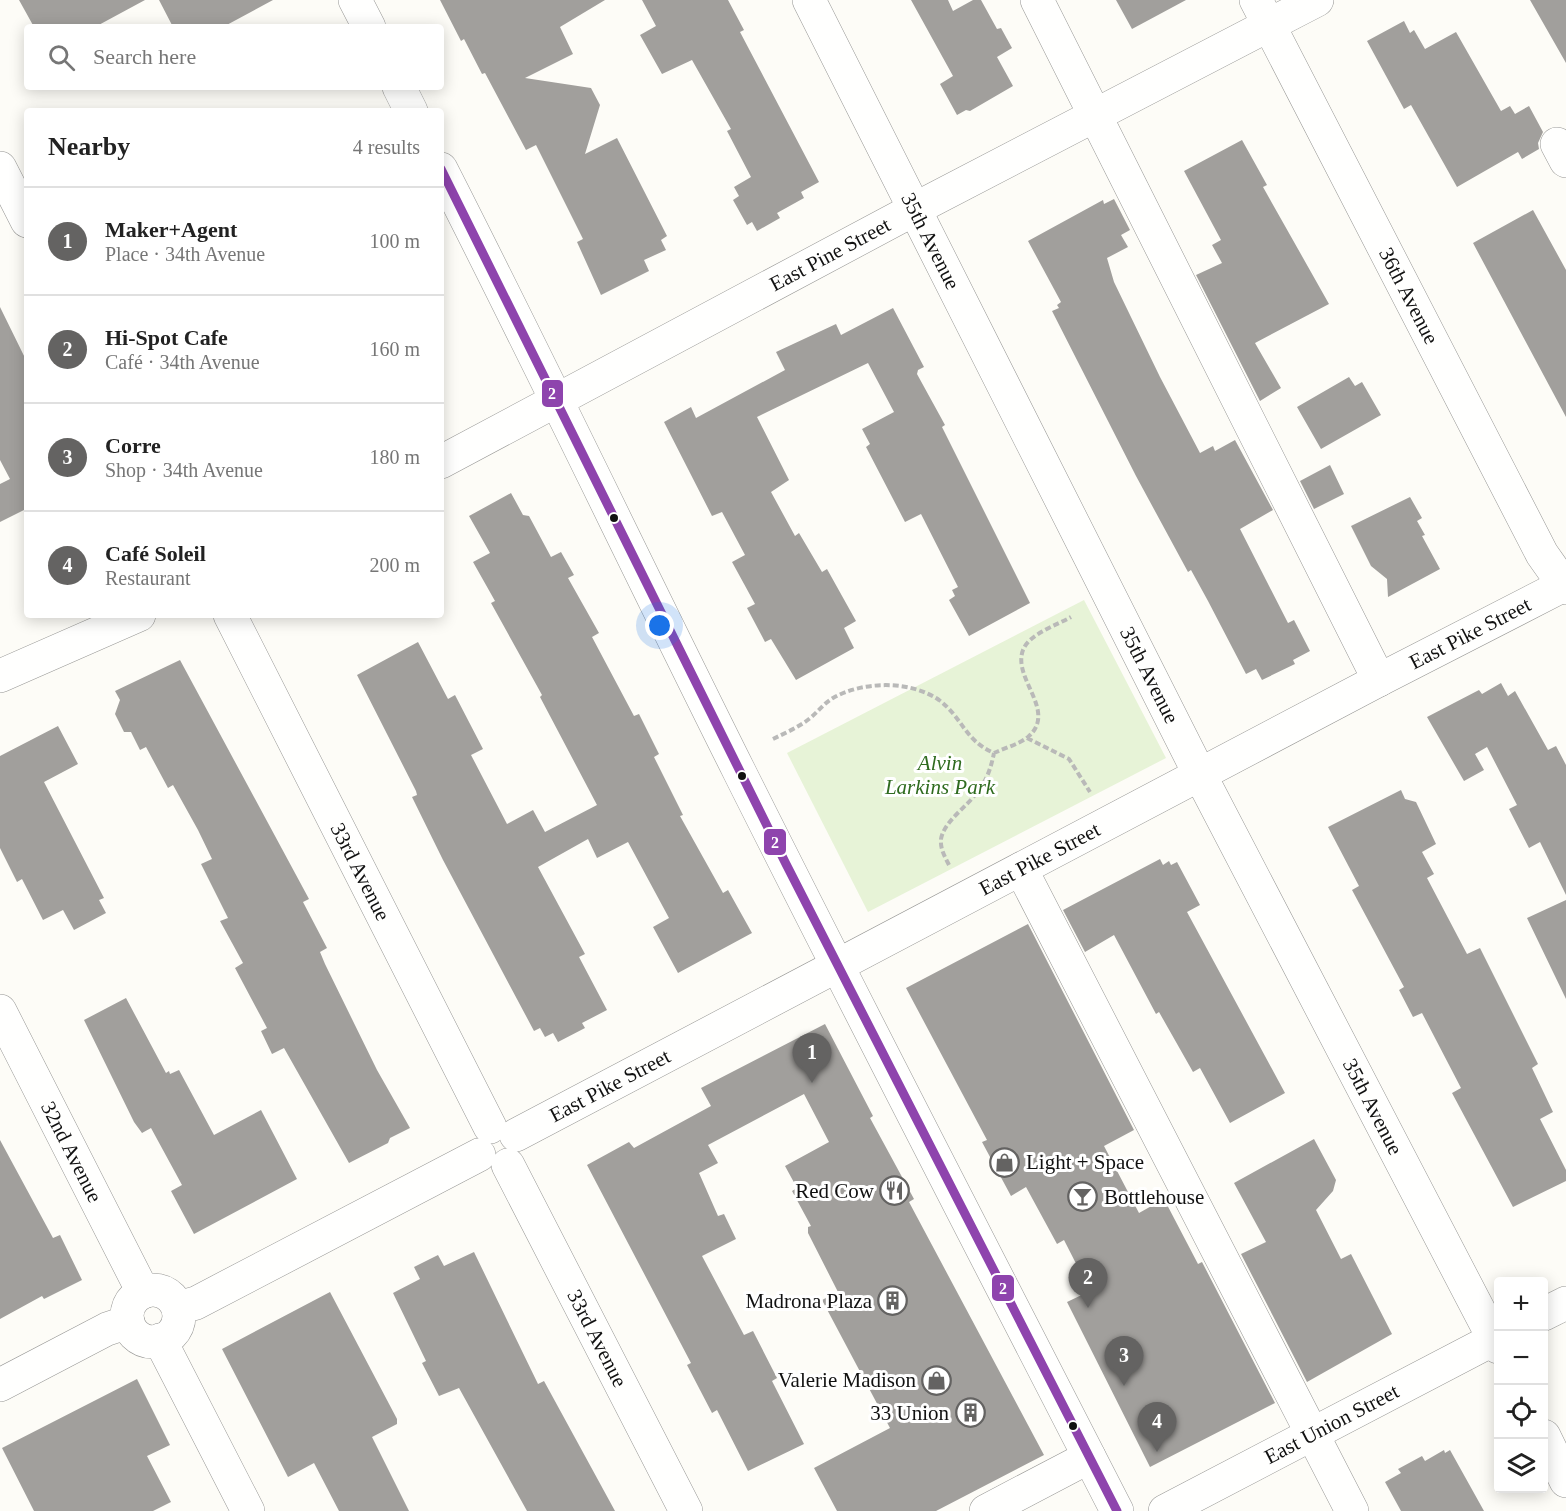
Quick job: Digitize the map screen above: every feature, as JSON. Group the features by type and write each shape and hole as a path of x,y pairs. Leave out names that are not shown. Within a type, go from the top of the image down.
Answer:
{"street":[{"path":"355,0 367,24"},
{"name":"35th Avenue","path":"809,0 1200,775 1494,1335"},
{"path":"1036,0 1378,680"},
{"name":"East Pine Street","path":"444,460 1094,116 1262,13 1317,0"},
{"name":"36th Avenue","path":"1262,13 1542,554 1565,585"},
{"path":"400,90 410,108"},
{"path":"0,168 24,215"},
{"path":"444,175 558,400 613,519 837,967 1117,1511"},
{"name":"East Pike Street","path":"178,1308 196,1303 498,1146 1378,680 1565,585"},
{"path":"0,676 132,618"},
{"name":"33rd Avenue","path":"232,618 498,1146 686,1511"},
{"path":"1021,869 1352,1511"},
{"name":"32nd Avenue","path":"0,1011 143,1292"},
{"path":"156,1290 165,1292 178,1308 178,1322 175,1330 160,1341 146,1341 138,1337 128,1322 129,1308 133,1300 143,1292 156,1290"},
{"path":"1548,1312 1566,1303"},
{"path":"0,1385 107,1329 128,1322"},
{"path":"160,1341 248,1511"},
{"name":"East Union Street","path":"1165,1511 1494,1343"},
{"path":"1545,1439 1566,1481"},
{"path":"986,1511 1089,1457"}],"path":[{"path":"773,739 808,720 831,699 847,691 861,687 905,686 920,690 939,700 972,740 994,753 1027,738 1034,729 1038,713 1036,702 1024,675 1021,660 1023,650 1040,633 1071,617"},
{"path":"1027,738 1069,759 1090,792"},
{"path":"949,866 941,850 941,838 946,827 977,794 990,771 994,753"}],"green space":[{"name":"Alvin Larkins Park","path":"1084,600 1166,758 868,912 787,753"}],"building":[{"path":"19,0 145,0 101,24 32,24"},
{"path":"159,0 273,0 229,24 171,24"},
{"path":"440,0 605,0 560,27 573,54 525,78 591,88 600,105 585,154 617,138 667,236 661,240 666,250 644,260 649,271 601,295 577,242 583,239 536,145 526,150 485,73 482,74 464,39 461,41"},
{"path":"642,0 728,0 744,30 740,32 819,182 801,192 804,198 777,213 780,218 757,231 752,222 747,225 733,200 739,196 734,187 751,177 727,131 731,129 692,60 662,74 640,35 656,26"},
{"path":"911,0 948,0 953,11 973,0 981,0 997,29 1001,28 1012,48 997,57 1013,86 970,111 966,110 957,115 940,84 953,76"},
{"path":"1116,0 1186,0 1132,29"},
{"path":"1530,0 1566,0 1566,63"},
{"path":"1404,21 1410,33 1414,30 1425,49 1456,32 1501,111 1510,106 1515,114 1529,106 1543,132 1538,143 1539,149 1522,159 1518,152 1457,187 1411,105 1404,109 1367,41"},
{"path":"1242,140 1267,185 1263,187 1329,304 1255,343 1281,388 1260,401 1196,275 1222,263 1212,245 1221,240 1184,171"},
{"path":"1114,199 1130,230 1121,235 1128,247 1107,258 1114,282 1160,377 1200,453 1213,446 1215,451 1235,440 1273,510 1240,529 1288,623 1294,620 1310,651 1293,660 1295,664 1262,680 1256,669 1246,674 1191,570 1188,572 1136,476 1052,311 1059,308 1057,305 1061,302 1028,241 1103,200 1104,204"},
{"path":"1533,210 1566,270 1566,417 1473,243"},
{"path":"0,307 24,356 24,510 0,522 0,484 10,479 0,460"},
{"path":"893,308 924,367 918,370 917,374 945,425 942,427 1030,603 969,636 949,600 955,596 952,590 958,587 921,514 905,522 866,447 870,444 862,429 894,412 868,363 757,417 789,480 771,492 795,536 799,533 822,572 827,569 856,621 844,628 854,648 796,680 771,639 765,642 747,608 755,604 732,562 745,555 722,512 712,516 664,422 691,407 696,418 785,370 776,352 836,324 841,335"},
{"path":"1349,377 1355,386 1362,382 1381,415 1321,449 1297,407"},
{"path":"1330,465 1344,494 1314,509 1300,481"},
{"path":"511,493 523,515 529,516 551,557 561,552 574,575 568,578 599,633 592,637 634,716 639,714 659,754 654,757 683,815 680,816 723,893 728,890 752,933 678,973 653,927 669,918 628,842 597,858 588,839 538,867 585,954 579,957 607,1010 582,1023 585,1028 558,1042 553,1033 545,1037 540,1028 534,1031 443,860 412,797 417,795 416,791 357,675 418,642 448,699 455,695 483,749 471,755 507,824 533,810 545,832 597,805 540,697 542,695 491,603 495,601 473,562 490,553 469,516"},
{"path":"1410,497 1422,518 1417,521 1425,535 1422,536 1440,569 1388,597 1387,579 1371,566 1351,526"},
{"path":"180,660 309,899 303,902 327,948 320,952 325,964 377,1070 410,1128 390,1138 388,1143 349,1163 284,1048 272,1054 261,1031 267,1028 235,968 243,963 220,921 228,918 201,864 212,859 198,830 173,785 168,788 146,747 140,750 131,732 124,732 115,714 120,700 115,691"},
{"path":"1501,683 1508,696 1515,691 1548,750 1556,746 1566,765 1566,895 1540,842 1529,848 1509,809 1517,805 1487,747 1475,754 1484,770 1464,781 1427,717 1479,690 1482,694"},
{"path":"58,726 78,764 44,782 104,898 99,900 106,913 74,930 63,910 43,920 22,879 17,882 0,848 0,756"},
{"path":"1401,790 1405,799 1416,802 1436,844 1422,852 1434,874 1427,878 1467,954 1480,948 1538,1064 1532,1068 1553,1112 1540,1119 1566,1170 1566,1181 1513,1207 1452,1093 1461,1088 1422,1013 1413,1017 1399,990 1404,987 1352,890 1359,886 1328,827"},
{"path":"1160,859 1163,865 1169,861 1171,865 1177,862 1200,905 1187,912 1285,1093 1230,1123 1200,1068 1193,1072 1159,1012 1156,1014 1114,935 1085,952 1063,910"},
{"path":"1566,900 1566,999 1527,918"},
{"path":"1028,924 1134,1130 1104,1146 1139,1213 1164,1199 1198,1264 1202,1262 1275,1403 1150,1467 1067,1302 1090,1291 1064,1240 1057,1244 1026,1187 1011,1196 982,1142 987,1140 906,988"},
{"path":"126,998 166,1073 169,1071 170,1074 179,1070 214,1135 261,1110 297,1179 194,1234 171,1191 182,1185 151,1128 142,1133 134,1122 84,1020"},
{"path":"825,1024 873,1116 870,1118 914,1199 909,1202 1044,1455 936,1511 837,1511 814,1468 890,1428 822,1300 838,1292 808,1233 808,1227 811,1226 792,1191 797,1188 785,1166 829,1142 804,1094 708,1145 718,1163 699,1173 718,1216 724,1214 736,1239 702,1256 744,1335 753,1331 777,1378 772,1381 804,1444 748,1471 717,1410 712,1413 687,1365 691,1363 587,1165 629,1142 634,1148 711,1106 701,1088"},
{"path":"1314,1139 1336,1180 1333,1191 1316,1210 1341,1259 1351,1254 1392,1334 1307,1382 1241,1254 1266,1242 1234,1183"},
{"path":"0,1140 53,1238 60,1235 82,1280 44,1299 42,1296 0,1319"},
{"path":"474,1252 538,1384 544,1381 615,1511 527,1511 459,1388 439,1396 422,1363 426,1361 393,1293 420,1279 414,1267 438,1255 444,1266"},
{"path":"330,1292 397,1419 397,1424 372,1437 409,1511 339,1511 314,1463 288,1477 222,1349"},
{"path":"137,1379 170,1445 147,1456 171,1502 153,1511 34,1511 2,1448"},
{"path":"1444,1450 1445,1453 1450,1450 1484,1511 1401,1511 1385,1482 1401,1473 1398,1469 1422,1456 1425,1461"}],"transit line":[{"name":"2","path":"444,175 786,864 1117,1511"}],"place":[{"name":"Maker+Agent","path":"812,1083"},
{"name":"Light + Space","path":"1005,1162"},
{"name":"Red Cow","path":"895,1191"},
{"name":"Bottlehouse","path":"1083,1197"},
{"name":"Madrona Plaza","path":"893,1301"},
{"name":"Hi-Spot Cafe","path":"1088,1308"},
{"name":"Valerie Madison","path":"937,1380"},
{"name":"Corre","path":"1124,1386"},
{"name":"33 Union","path":"970,1413"},
{"name":"Café Soleil","path":"1157,1452"}]}
